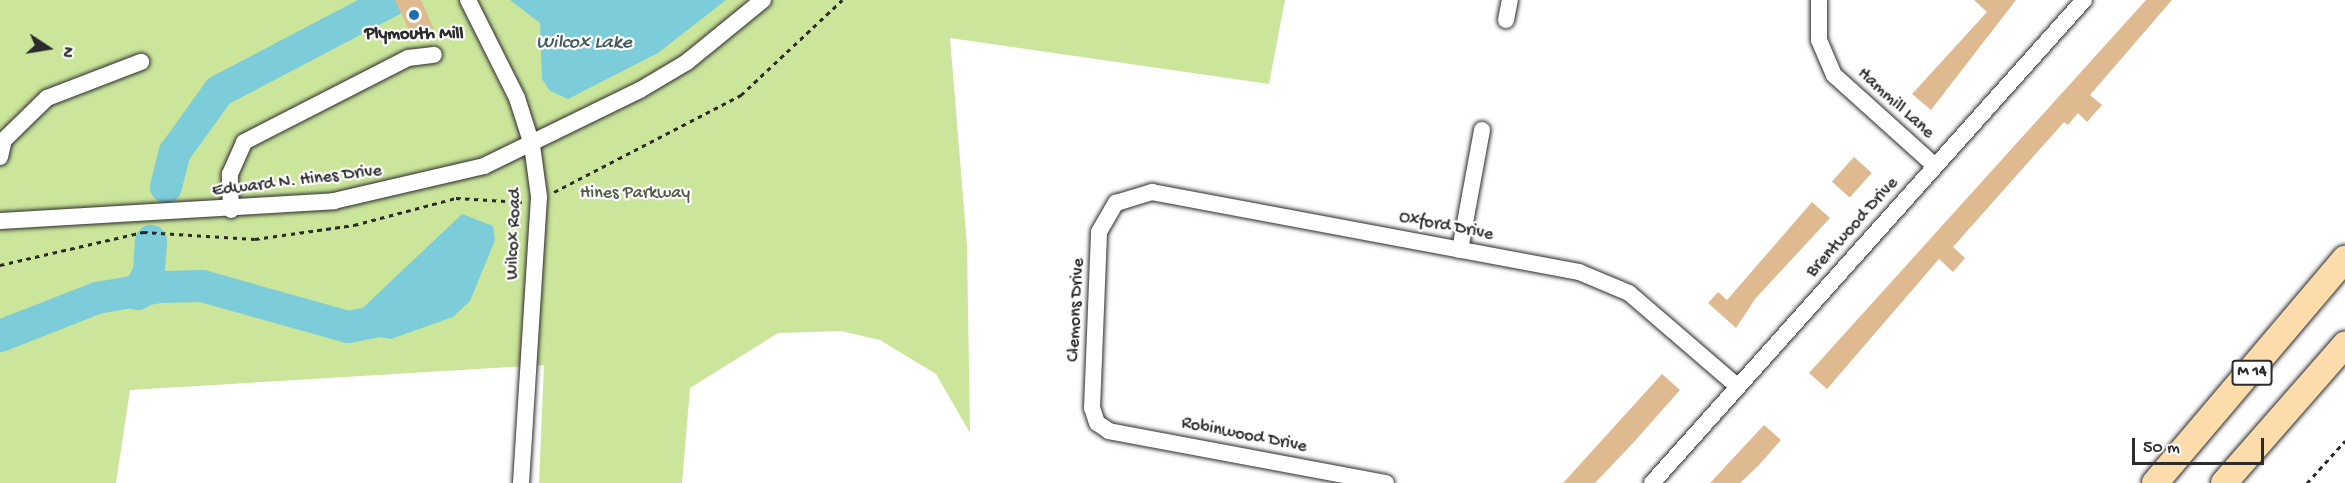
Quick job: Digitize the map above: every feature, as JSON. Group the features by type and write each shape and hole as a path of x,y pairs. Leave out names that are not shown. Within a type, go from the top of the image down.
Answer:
{"highway":[{"name":"M 14","path":"2155,483 2345,259"},
{"path":"2224,483 2345,345"}],"street":[{"name":"Wilcox Road","path":"468,0 517,98 532,145 539,197 521,483"},
{"name":"Edward N. Hines Drive","path":"0,221 231,210 400,189 484,166 532,145 687,62 763,0"},
{"path":"1506,20 1510,0"},
{"name":"Hammill Lane","path":"1819,0 1819,40 1834,75 1935,166"},
{"name":"Brentwood Drive","path":"1652,483 1736,385 2084,0"},
{"path":"231,210 230,174 244,142 408,58 434,55"},
{"path":"0,157 4,140 47,98 141,62"},
{"path":"1460,250 1482,130"},
{"name":"Oxford Drive","path":"1116,203 1152,192 1579,272 1613,285 1648,307 1736,385"},
{"name":"Clemons Drive","path":"1097,423 1092,408 1100,232 1116,203"},
{"name":"Robinwood Drive","path":"1097,423 1108,430 1386,483"}],"path":[{"path":"2307,483 2345,441"}],"green space":[{"name":"Hines Parkway","path":"0,0 1285,0 1269,84 950,38 967,245 970,433 936,374 880,340 841,331 778,333 690,388 682,483 539,483 544,365 130,390 116,483 0,483"}],"water":[{"name":"Wilcox Lake","path":"510,0 726,0 658,53 568,99 550,91 542,79 540,23"},
{"path":"462,214 493,226 495,240 470,301 453,317 391,339 351,332 351,319"}],"building":[{"name":"Plymouth Mill","path":"395,0 421,0 434,29 413,39"},
{"path":"1974,0 2016,0 1931,110 1912,94 1987,12"},
{"path":"2146,0 2172,0 2090,95 2102,105 2087,122 2078,113 2068,125 2064,122 1953,247 1965,258 1953,272 1939,259 1827,389 1809,373"},
{"path":"1854,157 1872,173 1850,198 1832,182"},
{"path":"1812,202 1830,218 1755,299 1736,328 1708,303 1718,292 1727,300"},
{"path":"1662,374 1680,390 1633,443 1595,483 1563,483"},
{"path":"1764,425 1781,440 1758,466 1740,483 1710,483"}],"waterway":[{"path":"166,187 175,152 219,91 392,0"},
{"path":"138,294 149,271 151,241"},
{"path":"0,336 97,298 160,287 202,286 348,327 389,319"}],"place":[{"name":"Plymouth Mill","path":"414,15"}]}
